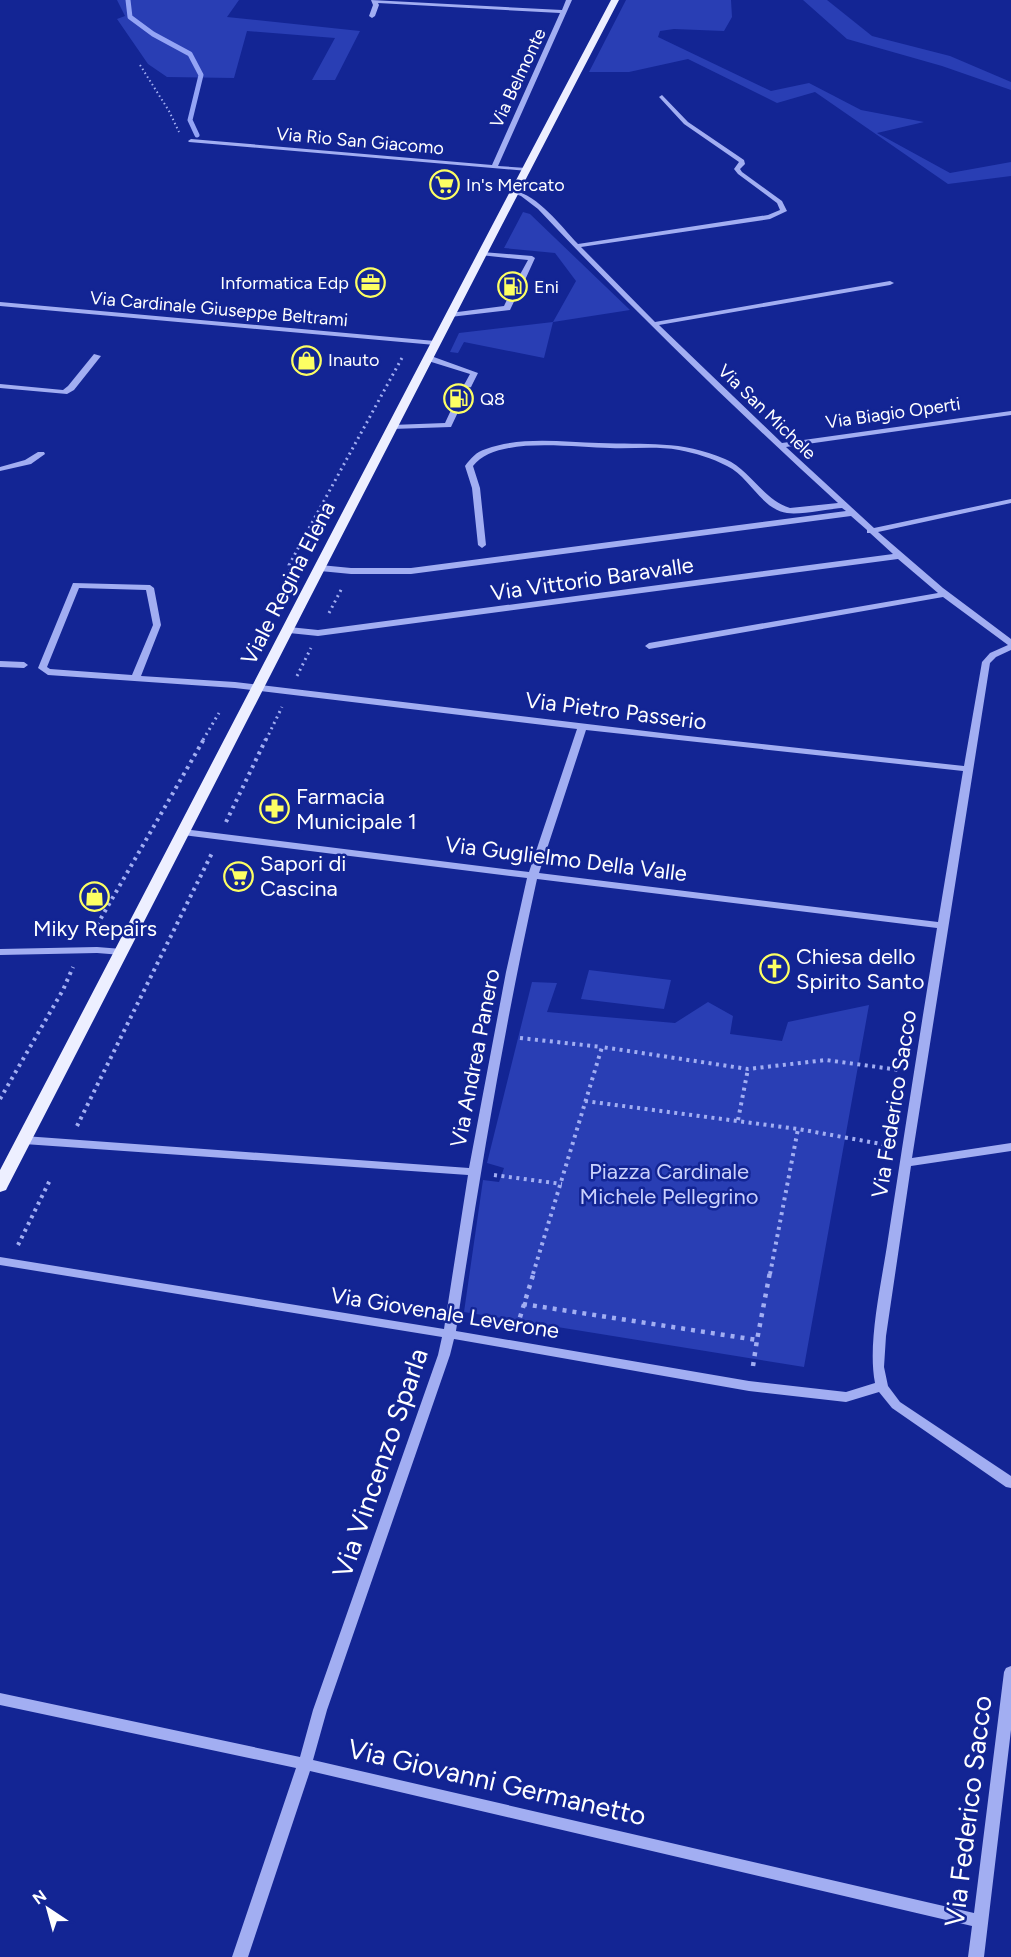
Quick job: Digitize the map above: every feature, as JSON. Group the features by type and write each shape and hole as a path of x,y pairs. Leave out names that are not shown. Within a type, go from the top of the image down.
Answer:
{"main road":[{"name":"Viale Regina Elena","path":"0,1186 289,630 513,192 615,0"}],"street":[{"path":"372,16 374,0 565,12"},
{"name":"Via Belmonte","path":"494,168 569,0"},
{"path":"576,246 770,217 784,211 780,202 740,173 737,169 742,161 686,123 662,97"},
{"name":"Via Rio San Giacomo","path":"191,141 526,170"},
{"name":"Via San Michele","path":"513,192 523,195 540,208 654,324 870,531 945,594 1009,641"},
{"path":"482,254 532,258 521,280"},
{"path":"654,324 890,283"},
{"path":"450,315 507,308 515,291"},
{"path":"0,313 4,304"},
{"name":"Via Cardinale Giuseppe Beltrami","path":"4,304 435,343"},
{"path":"0,386 64,392 71,388 97,356"},
{"path":"428,358 474,373 468,386"},
{"path":"392,427 448,425 455,410"},
{"name":"Via Biagio Operti","path":"779,446 1011,413"},
{"path":"482,545 476,488 469,466 474,458 482,453 516,446 673,447 730,464 742,472 780,510 844,505"},
{"path":"0,469 28,462 41,454"},
{"path":"870,531 1011,501"},
{"path":"320,568 351,571 411,571 852,513"},
{"name":"Via Vittorio Baravalle","path":"289,630 318,633 899,556"},
{"name":"Via Pietro Passerio","path":"136,676 157,625 150,588 76,585 42,668 48,672 136,676 235,685 815,754 968,769"},
{"path":"649,645 945,594"},
{"name":"Via Federico Sacco","path":"882,1386 878,1367 880,1336 907,1149 986,662 1009,641"},
{"path":"0,664 24,665"},
{"name":"Via Andrea Panero","path":"24,1140 474,1172 498,1036 533,875 582,727"},
{"name":"Via Guglielmo Della Valle","path":"183,832 943,926"},
{"path":"0,952 97,950 122,952"},
{"path":"905,1163 1011,1147"},
{"name":"Via Vincenzo Sparla","path":"240,1957 305,1764 320,1710 444,1355 474,1172"},
{"name":"Via Giovenale Leverone","path":"0,1262 449,1334 750,1386 846,1397 882,1386"},
{"path":"882,1386 896,1406 1011,1483"},
{"name":"Via Federico Sacco","path":"976,1957 1011,1672"},
{"name":"Via Giovanni Germanetto","path":"0,1699 305,1764 980,1921"}],"path":[{"path":"140,65 170,111 180,135 191,141"},
{"path":"291,583 289,565 408,347"},
{"path":"327,615 351,571"},
{"path":"293,685 311,647"},
{"path":"97,925 235,685"},
{"path":"225,823 286,698"},
{"path":"73,1134 212,852"},
{"path":"0,1099 63,990 74,966"},
{"path":"498,1036 602,1047 748,1069 826,1060 919,1073"},
{"path":"513,1345 523,1304 562,1184 602,1047"},
{"path":"738,1120 748,1069"},
{"path":"585,1101 738,1120 907,1149"},
{"path":"750,1386 798,1129"},
{"path":"474,1172 562,1184"},
{"path":"14,1253 51,1178"},
{"path":"523,1304 757,1340"}],"green space":[{"path":"117,0 239,0 227,17 360,31 335,80 312,80 335,38 247,31 234,78 167,77 148,64 117,19 125,16"},
{"path":"626,0 731,0 732,17 724,31 674,29 660,31 658,37 771,91 809,83 861,110 924,122 877,133 950,173 1011,162 1011,176 948,184 815,92 777,103 688,59 629,72 589,72"},
{"path":"803,0 827,0 872,36 950,56 1011,82 1011,90 942,66 847,39"},
{"path":"523,212 530,214 630,310 553,322 576,281 555,253 504,248"},
{"path":"553,322 544,358 464,342 458,353 450,352 459,333"},
{"path":"589,970 671,980 664,1009 581,999"},
{"name":"Piazza Cardinale Michele Pellegrino","path":"532,982 557,983 547,1012 675,1023 708,1002 733,1016 730,1034 782,1041 788,1022 869,1005 804,1367 464,1312 483,1180 499,1182 504,1168 487,1163"}],"waterway":[{"path":"128,0 130,17 153,34 190,54 201,75 190,120 197,135"}],"tunnel":[{"path":"515,291 521,280"},
{"path":"455,410 468,385"}],"place":[{"name":"In's Mercato","path":"445,185"},
{"name":"Informatica Edp","path":"370,283"},
{"name":"Eni","path":"513,287"},
{"name":"Inauto","path":"307,360"},
{"name":"Q8","path":"459,399"},
{"name":"Farmacia Municipale 1","path":"275,809"},
{"name":"Sapori di Cascina","path":"239,876"},
{"name":"Miky Repairs","path":"95,896"},
{"name":"Chiesa dello Spirito Santo","path":"775,969"}]}
